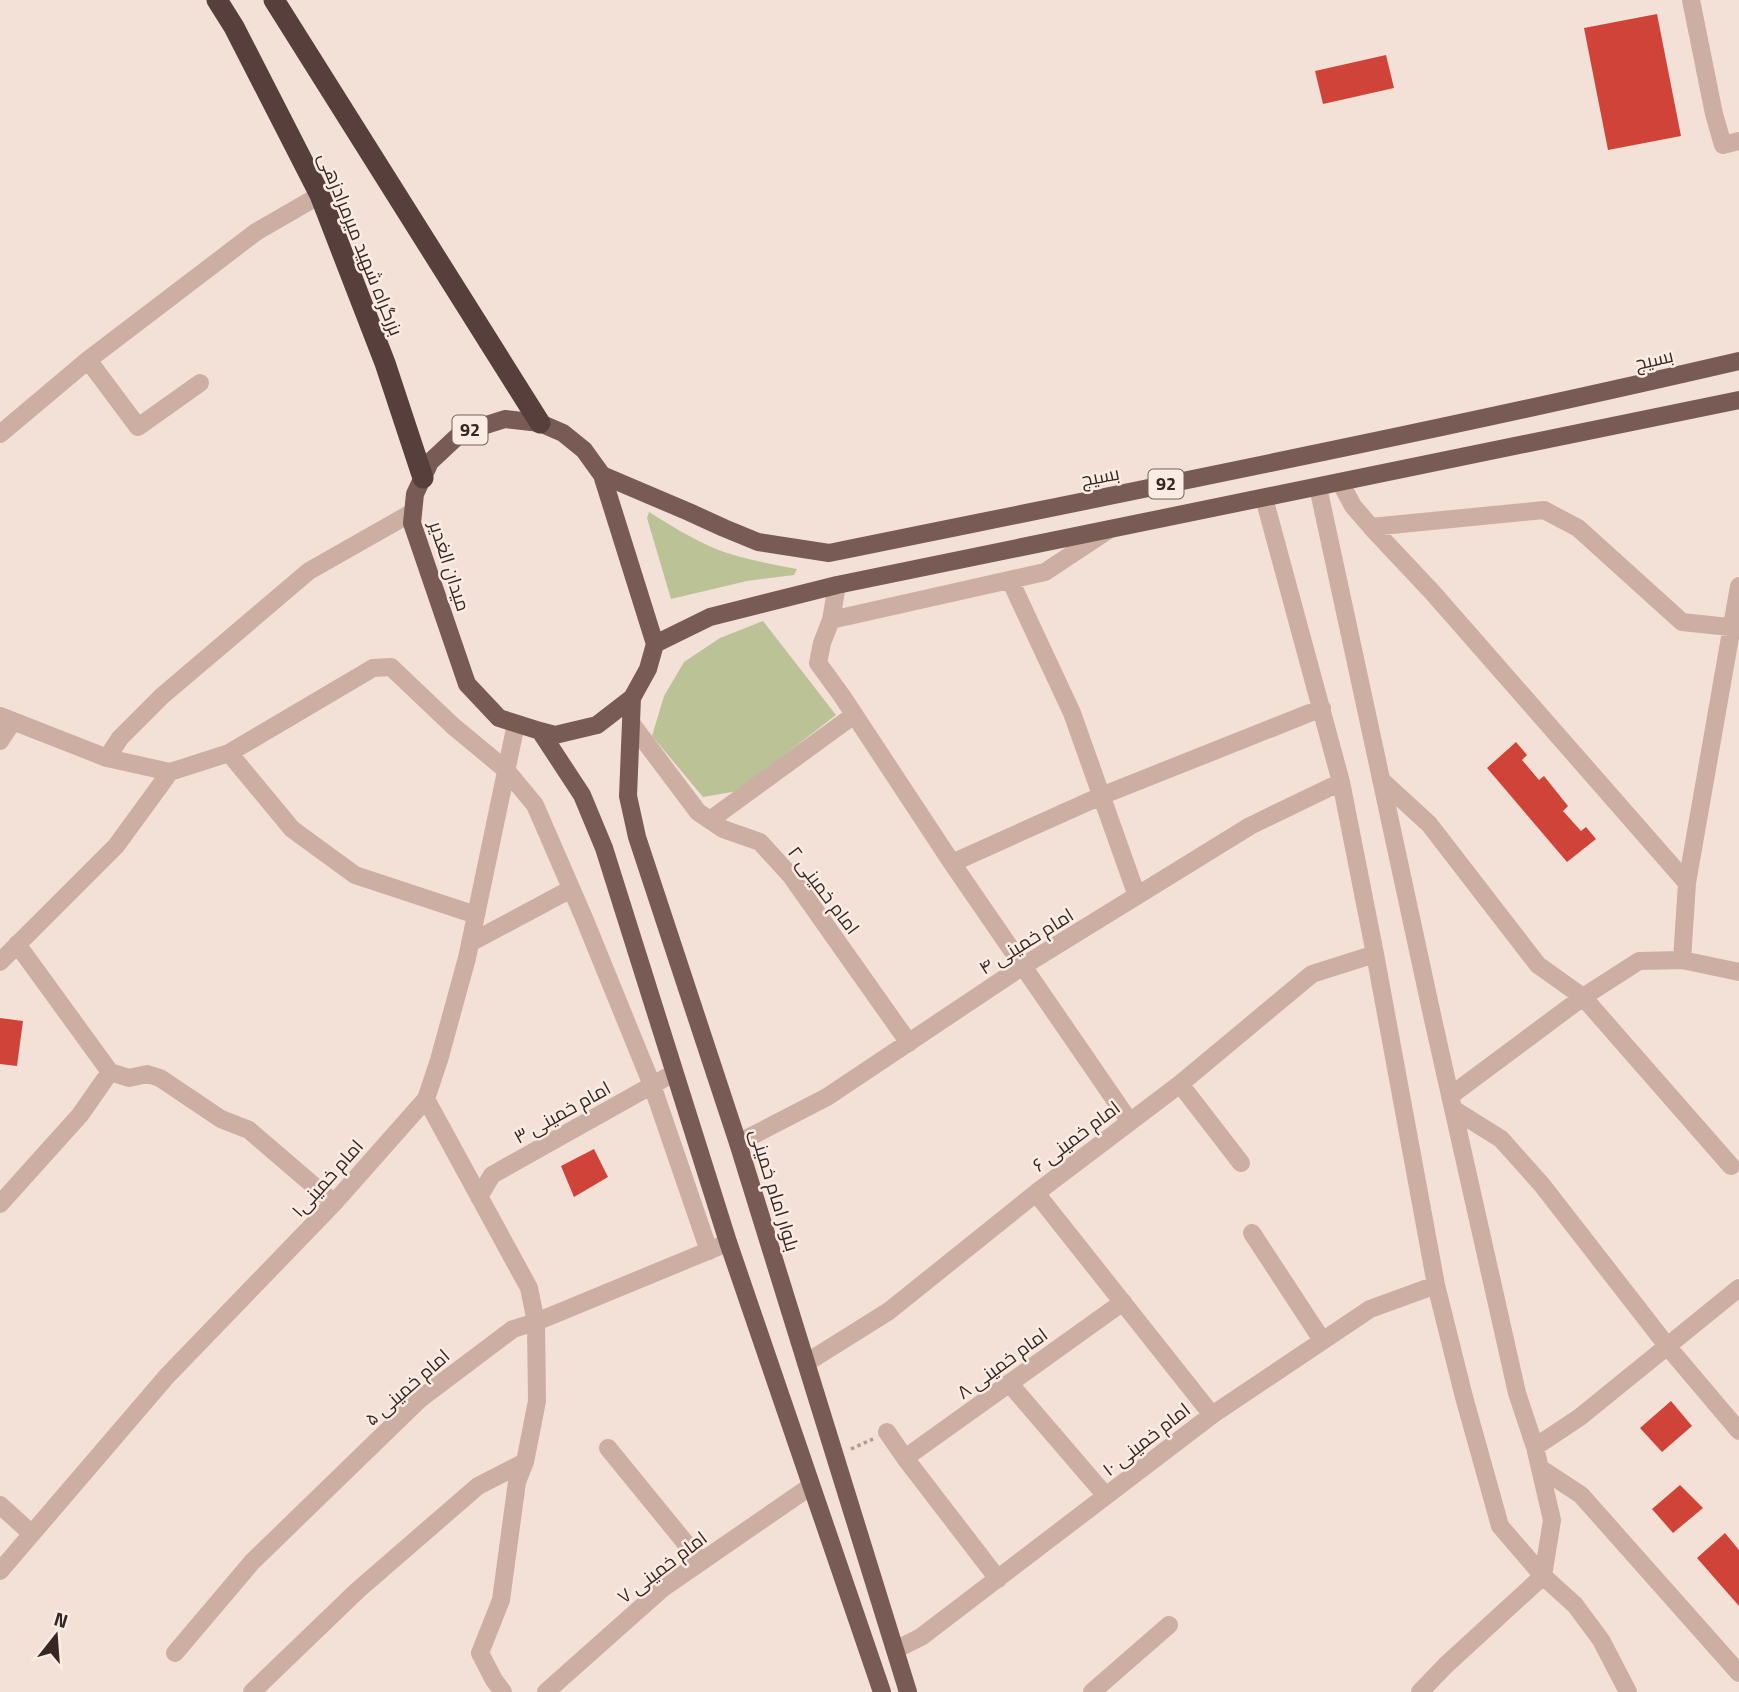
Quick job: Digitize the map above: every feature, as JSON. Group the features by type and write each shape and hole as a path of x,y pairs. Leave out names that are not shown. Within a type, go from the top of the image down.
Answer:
{"highway":[{"name":"بزرگراه شهید میرمرادزهی","path":"217,0 234,27 320,195 385,363 423,478"},
{"name":"بزرگراه شهید میرمرادزهی","path":"274,0 540,423"}],"main road":[{"name":"بسیج","path":"602,475 758,542 829,553 1271,463 1739,361"},
{"name":"92","path":"655,644 710,617 836,585 1739,400"},
{"name":"میدان الغدیر","path":"505,419 540,423 564,433 584,450 602,475 655,644 648,669 632,698 597,725 555,734 540,732 499,718 467,684 412,523 415,494 430,462 461,433 505,419"},
{"path":"829,553 836,585"},
{"name":"بلوار امام خمینی","path":"632,698 628,796 637,837 738,1143 908,1692"},
{"path":"540,732 582,795 604,848 728,1242 882,1692"},
{"path":"863,1637 888,1627"}],"street":[{"path":"1690,0 1723,145 1739,141"},
{"path":"0,434 88,360 256,232 320,195"},
{"path":"88,360 138,427 200,383"},
{"path":"1340,482 1353,506 1371,527 1433,593 1687,883"},
{"path":"1318,486 1517,1392 1535,1447 1552,1520 1543,1576 1420,1692"},
{"path":"1264,498 1341,782 1436,1284 1500,1526 1543,1576 1575,1605 1601,1640 1628,1692"},
{"path":"1371,527 1544,509 1578,528 1682,622 1736,628"},
{"path":"107,758 120,738 162,696 309,571 413,512"},
{"path":"831,620 1045,572 1110,529"},
{"path":"1010,580 1072,713 1137,896"},
{"path":"836,585 831,620 822,642 818,663 1130,1122"},
{"path":"1682,960 1687,883 1736,628 1739,586"},
{"path":"0,741 7,719 107,758 170,772 229,753 373,668 391,667 453,726 506,769 535,805 652,1085 709,1251"},
{"path":"952,863 1101,796 1322,708"},
{"path":"710,820 854,715"},
{"name":"امام خمینی ۲","path":"631,723 698,812 723,829 760,842 791,876 909,1042"},
{"name":"امام خمینی۱","path":"0,1571 167,1376 334,1203 426,1099 470,943 516,724"},
{"path":"229,753 292,829 355,875 476,915"},
{"path":"0,962 116,846 170,772"},
{"path":"1381,780 1429,824 1538,965 1583,996 1731,1166"},
{"name":"امام خمینی ۴","path":"738,1143 827,1097 1023,966 1250,826 1341,782"},
{"path":"470,943 572,889"},
{"path":"17,944 110,1072 129,1078 147,1074 160,1078 221,1119 249,1130 334,1203"},
{"name":"امام خمینی ۶","path":"806,1363 889,1311 1180,1084 1312,974 1375,954"},
{"path":"1452,1102 1583,996 1639,961 1682,960 1739,972"},
{"path":"0,1204 80,1115 110,1072"},
{"name":"امام خمینی ۳","path":"479,1197 492,1175 674,1073"},
{"path":"1180,1084 1241,1163"},
{"path":"426,1099 529,1288 536,1322 537,1401 525,1462 517,1482 501,1600 480,1653 503,1692"},
{"path":"1452,1102 1501,1139 1542,1185 1668,1347 1739,1431"},
{"path":"1036,1194 1212,1415"},
{"path":"1252,1233 1322,1340"},
{"name":"امام خمینی ۵","path":"175,1653 252,1562 420,1399 513,1329 536,1322 728,1242"},
{"name":"امام خمینی ۱۰","path":"895,1650 921,1637 1212,1415 1322,1340 1370,1308 1436,1284"},
{"path":"1535,1447 1580,1417 1739,1288"},
{"name":"امام خمینی ۸","path":"905,1458 1123,1302"},
{"path":"1009,1384 1105,1496"},
{"path":"887,1432 998,1579"},
{"path":"608,1448 701,1562"},
{"path":"252,1692 358,1590 478,1486 525,1462"},
{"path":"1540,1468 1581,1495 1739,1673"},
{"name":"امام خمینی ۷","path":"546,1692 663,1588 811,1486"},
{"path":"0,1505 32,1534"},
{"path":"1091,1692 1169,1625"}],"path":[{"path":"835,1457 887,1432"}],"green space":[{"path":"649,512 716,549 797,569 794,575 747,581 671,599 647,518"},
{"path":"763,621 836,715 738,791 703,797 652,736 664,696 684,662 720,638"}],"building":[{"path":"1657,14 1681,136 1608,150 1584,28"},
{"path":"1386,55 1394,88 1323,104 1315,71"},
{"path":"1516,742 1527,755 1522,760 1539,780 1544,776 1568,806 1563,811 1581,831 1586,827 1596,839 1567,862 1487,768"},
{"path":"0,1018 23,1021 17,1066 0,1064"},
{"path":"594,1149 608,1177 574,1197 561,1166"},
{"path":"1671,1401 1692,1426 1662,1452 1640,1428"},
{"path":"1680,1485 1703,1508 1673,1533 1652,1509"},
{"path":"1725,1533 1739,1550 1739,1606 1697,1558"}]}
